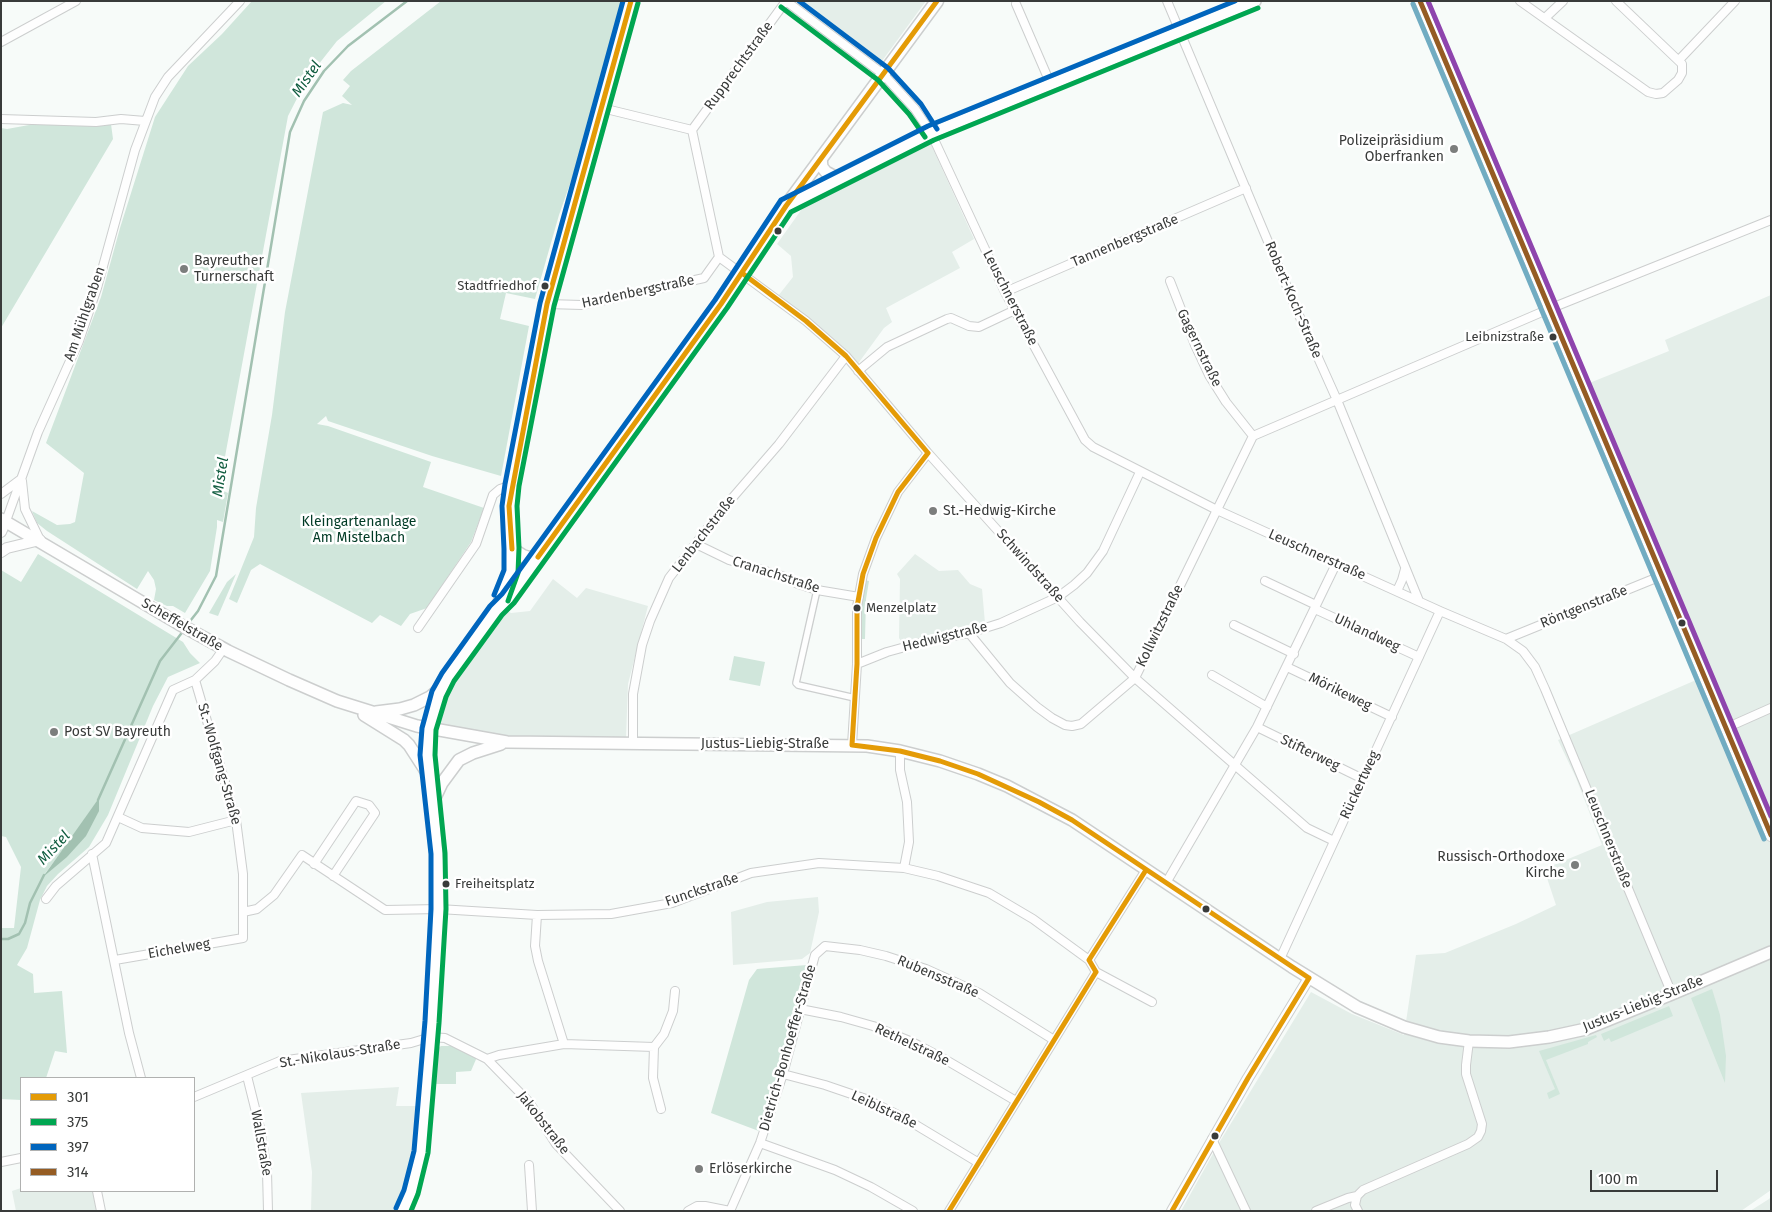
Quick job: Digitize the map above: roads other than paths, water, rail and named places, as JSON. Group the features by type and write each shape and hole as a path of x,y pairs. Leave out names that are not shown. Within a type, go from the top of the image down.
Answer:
{"main road":[{"path":"372,713 400,710 414,705 430,697 442,686 496,610 511,572 512,549 509,506 547,304 631,1"},
{"path":"496,610 508,600 742,273 821,158 937,1"},
{"path":"791,203 932,133 1255,1"},
{"path":"821,158 822,168 839,179"},
{"name":"Scheffelstraße","path":"3,524 40,540 206,639 289,680 372,713"},
{"path":"512,549 522,556 529,558 538,557"},
{"path":"403,1211 411,1192 420,1158 431,1037 439,910 438,854 427,754 429,729 442,686"},
{"path":"352,706 404,740 429,776"},
{"path":"372,713 429,729 507,742"},
{"path":"433,802 442,783 459,760 473,752 507,742"},
{"name":"Justus-Liebig-Straße","path":"507,742 852,745 900,751 940,761 1007,786 1072,820 1280,959 1357,1007 1404,1027 1469,1041 1523,1041 1586,1029 1771,952"}],"street":[{"path":"1,42 76,1"},
{"name":"Am Mühlgraben","path":"3,524 22,479 38,432 79,341 97,288 135,150 155,97 168,77 240,1"},
{"name":"Leuschnerstraße","path":"786,1 883,74 915,109 932,133 1005,292 1085,440 1093,447 1140,472 1217,510 1440,611 1506,638 1523,651 1536,667 1672,994"},
{"name":"Rupprechtstraße","path":"692,130 786,1"},
{"name":"Robert-Koch-Straße","path":"1167,1 1337,400 1419,601"},
{"path":"1420,1 1771,836"},
{"path":"1520,1 1648,92 1656,94 1663,92 1671,87 1682,73 1682,64 1616,1"},
{"path":"1545,18 1563,1"},
{"path":"1679,60 1735,1"},
{"path":"1016,4 1051,85"},
{"path":"602,108 692,130 719,257 742,273"},
{"path":"1,118 96,122 121,119 145,120"},
{"name":"Tannenbergstraße","path":"1005,292 1246,188"},
{"path":"1217,510 1253,436 1549,308 1771,220"},
{"name":"Hardenbergstraße","path":"547,304 582,305 704,278 719,257"},
{"name":"Schwindstraße","path":"742,273 806,320 846,356 928,453 1080,622 1135,678 1307,828 1334,841"},
{"name":"Gagernstraße","path":"1170,281 1209,375 1226,402 1253,436"},
{"path":"858,371 888,346 947,319 951,318 969,326 979,327 1015,310"},
{"name":"Lenbachstraße","path":"633,743 633,694 642,645 647,629 670,578 721,511 779,444 846,356"},
{"path":"852,745 857,664 856,607 863,574 888,511 898,492 928,453"},
{"name":"Hedwigstraße","path":"857,664 887,652 926,641 969,633 1001,623 1058,596 1087,573 1102,550 1140,472"},
{"path":"1,494 22,479 26,509 40,540 7,548 1,552"},
{"path":"418,628 476,544 492,495 500,489 512,485"},
{"name":"Kollwitzstraße","path":"969,633 1010,684 1052,718 1065,725 1081,724 1135,678 1217,510"},
{"name":"Cranachstraße","path":"696,544 729,560 782,576 798,584 817,590 859,597"},
{"path":"1166,884 1257,727 1336,564"},
{"path":"1397,591 1405,569"},
{"name":"Röntgenstraße","path":"1506,638 1661,576"},
{"name":"Uhlandweg","path":"1265,581 1419,658"},
{"path":"817,590 796,683 855,698"},
{"name":"Rückertweg","path":"1280,959 1440,611"},
{"path":"1234,625 1294,654"},
{"path":"46,899 56,886 106,843 173,690 195,680 215,661 224,648"},
{"name":"Mörikeweg","path":"1288,666 1392,717"},
{"path":"1212,676 1267,707"},
{"name":"St.-Wolfgang-Straße","path":"195,680 236,820 242,874 243,938"},
{"path":"1726,728 1771,708"},
{"name":"Stifterweg","path":"1257,727 1363,779"},
{"path":"900,751 900,770 906,802 909,842 904,868"},
{"path":"243,912 257,909 274,895 302,856 314,864 356,801 368,805 375,813 333,876"},
{"path":"118,817 142,828 189,832 236,820"},
{"path":"92,854 129,1032 141,1077"},
{"name":"Funckstraße","path":"314,864 386,910 439,910 537,915 611,914 655,906 672,902 751,873 819,863 904,868 938,876 988,893 1033,919 1089,960"},
{"path":"1146,870 1089,960 1096,972 1152,1002"},
{"path":"537,915 535,946 538,961 564,1044"},
{"name":"Eichelweg","path":"115,960 243,938"},
{"name":"Rubensstraße","path":"815,955 825,946 860,950 926,969 979,993 1054,1040"},
{"name":"Dietrich-Bonhoeffer-Straße","path":"688,1211 697,1206 705,1206 730,1211 760,1143 783,1074 815,955"},
{"path":"949,1211 1096,972"},
{"path":"1172,1211 1212,1139 1309,978"},
{"path":"661,1109 653,1078 654,1047 664,1034 673,1011 675,991"},
{"name":"Rethelstraße","path":"800,1008 857,1021 912,1042 1016,1101"},
{"name":"Jakobstraße","path":"431,1037 445,1038 487,1059 529,1102 556,1144 620,1211"},
{"name":"St.-Nikolaus-Straße","path":"195,1097 280,1061 411,1043 431,1037"},
{"path":"1316,1211 1357,1196 1363,1190 1468,1144 1478,1137 1482,1131 1482,1124 1466,1074 1469,1041"},
{"path":"487,1059 499,1054 564,1044 654,1047"},
{"name":"Leiblstraße","path":"783,1074 825,1085 866,1099 906,1119 979,1162"},
{"name":"Wallstraße","path":"247,1076 260,1128 267,1172 268,1211"},
{"path":"1212,1139 1246,1211"},
{"path":"760,1143 835,1170 872,1187 913,1211"},
{"path":"1,1162 20,1158"},
{"path":"530,1165 532,1211"},
{"path":"97,1192 101,1211"},
{"path":"1357,1196 1355,1205 1358,1211"}],"waterway":[{"name":"Mistel","path":"187,625 198,611 216,576 290,132 304,101 324,71 348,46 407,1"},
{"name":"Mistel","path":"98,800 160,661 184,630"},
{"name":"Mistel","path":"1,939 8,939 19,934 25,923 30,903 44,875"}],"place":[{"name":"Polizeipräsidium Oberfranken","path":"1454,149"},
{"name":"Bayreuther Turnerschaft","path":"184,269"},
{"name":"Stadtfriedhof","path":"545,286"},
{"name":"Leibnizstraße","path":"1553,337"},
{"name":"St.-Hedwig-Kirche","path":"933,511"},
{"name":"Menzelplatz","path":"857,608"},
{"name":"Post SV Bayreuth","path":"54,732"},
{"name":"Russisch-Orthodoxe Kirche","path":"1575,865"},
{"name":"Freiheitsplatz","path":"446,884"},
{"name":"Erlöserkirche","path":"699,1169"}],"park label":[{"name":"Kleingartenanlage Am Mistelbach","path":"359,530"}]}
